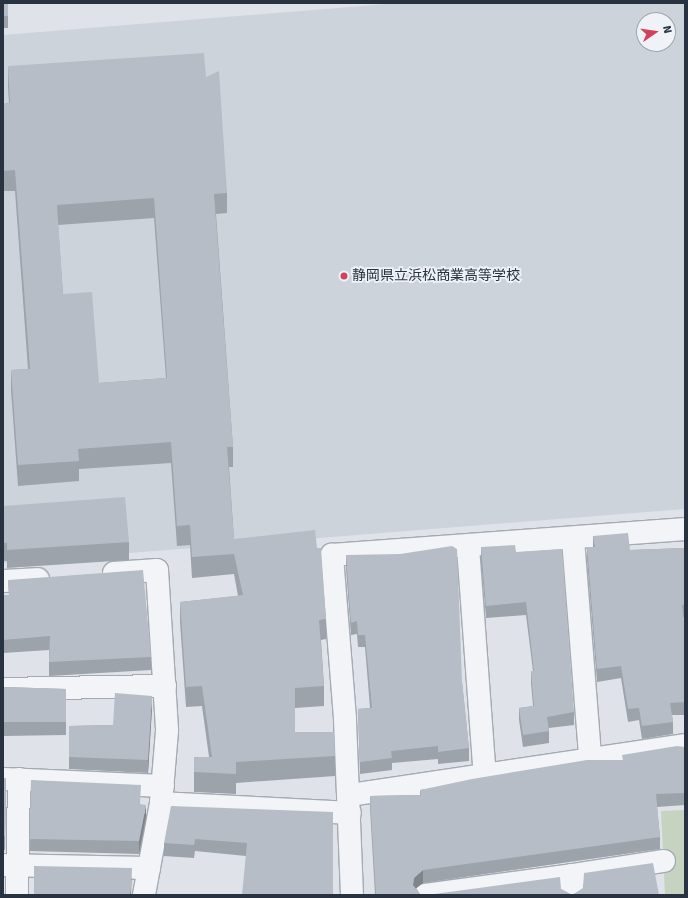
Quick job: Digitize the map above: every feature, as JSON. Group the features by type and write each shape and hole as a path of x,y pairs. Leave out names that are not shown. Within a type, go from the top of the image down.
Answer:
{"street":[{"path":"352,895 350,804 332,555 468,547 685,529"},
{"path":"573,539 590,757"},
{"path":"468,547 485,776"},
{"path":"96,575 158,570 165,686 162,795 144,895"},
{"path":"3,581 57,577"},
{"path":"3,689 165,686"},
{"path":"17,895 10,865 11,779 162,795 350,804 485,776 544,769 590,757 685,745"},
{"path":"425,895 572,885 664,861"},
{"path":"10,865 149,868"}],"shaded area":[{"name":"静岡県立浜松商業高等学校","path":"399,3 685,3 685,509 3,563 3,35"}],"green space":[{"path":"685,810 685,895 665,895 661,811"}],"building":[{"path":"3,3 8,3 8,16 3,16"},
{"path":"204,53 206,77 219,71 227,193 214,194 233,447 227,447 234,539 315,530 317,548 321,548 326,619 319,620 324,686 295,688 295,732 334,732 335,756 236,762 236,774 194,772 194,757 212,757 202,686 186,687 180,602 243,595 234,554 192,557 190,525 177,526 171,442 78,449 79,461 18,465 11,370 30,369 15,170 3,171 3,104 10,103 8,66","holes":["154,198 167,378 99,383 92,292 63,294 57,205"]},
{"path":"125,497 129,542 7,550 7,543 3,543 3,506"},
{"path":"628,533 630,550 685,548 685,605 682,605 685,630 685,702 670,703 673,722 642,726 639,708 628,709 621,666 597,669 587,547 595,547 593,536"},
{"path":"515,545 516,552 562,549 574,712 547,717 549,731 523,735 519,708 534,706 531,671 534,671 526,602 486,606 481,547"},
{"path":"452,546 457,549 462,682 469,748 438,752 438,746 391,751 392,758 360,762 358,709 372,708 365,635 358,635 357,621 351,623 346,555 400,554"},
{"path":"143,570 151,657 49,662 50,636 3,640 3,595 9,595 8,580"},
{"path":"3,687 66,689 66,722 3,722"},
{"path":"115,693 152,696 148,760 69,757 69,726 113,725"},
{"path":"677,746 685,747 685,793 656,794 660,837 423,870 414,878 413,885 420,894 427,895 376,895 370,796 421,795 420,790 472,779 587,760 623,760 622,755"},
{"path":"3,778 6,778 5,836 3,836"},
{"path":"31,780 141,785 140,804 146,805 139,841 30,839"},
{"path":"171,806 333,812 333,895 242,895 247,843 195,839 194,845 164,843"},
{"path":"653,863 659,895 572,895 583,888 584,873"},
{"path":"34,866 132,868 130,895 34,895"},
{"path":"560,877 561,889 572,895 427,895"}],"place":[{"name":"静岡県立浜松商業高等学校","path":"344,276"}]}
